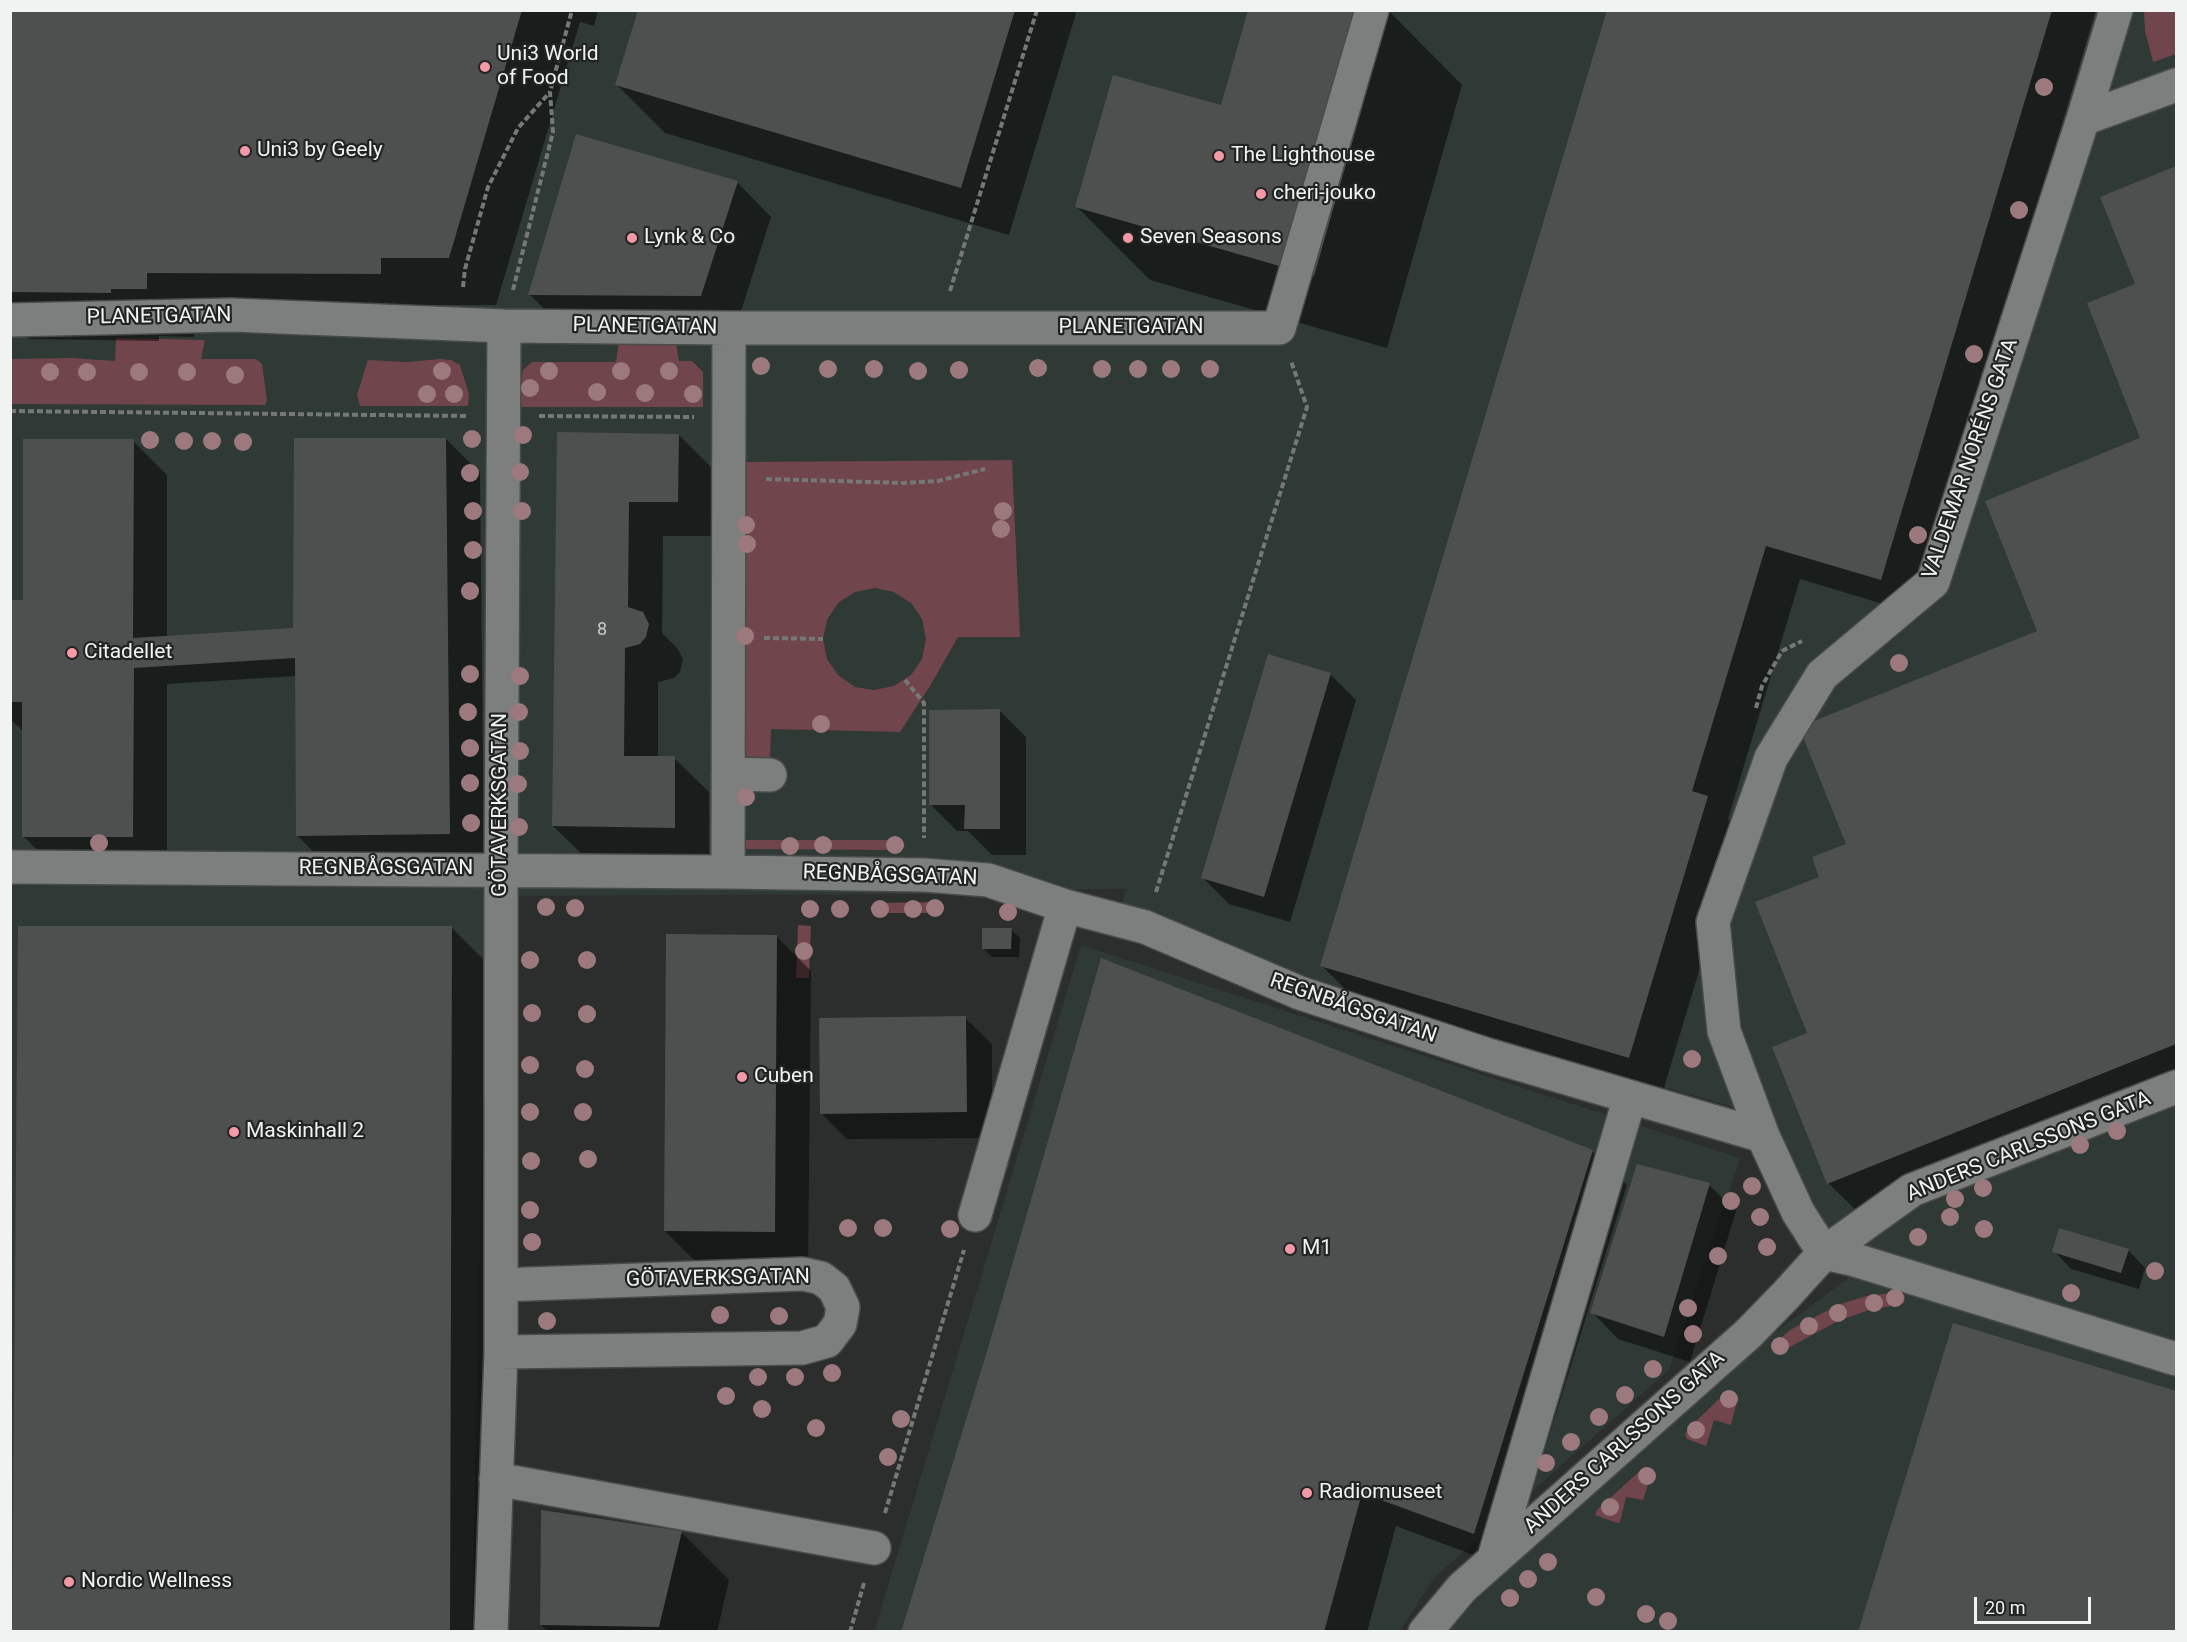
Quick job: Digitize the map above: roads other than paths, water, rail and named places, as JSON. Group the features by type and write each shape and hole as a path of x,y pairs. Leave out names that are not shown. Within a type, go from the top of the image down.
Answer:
{"street":[{"name":"PLANETGATAN","path":"10,320 231,315 504,326 1279,327 1372,10"},
{"name":"VALDEMAR NORÉNS GATA","path":"1824,1253 1798,1212 1763,1136 1724,1031 1713,922 1771,758 1821,675 1933,582 2083,119 2115,10"},
{"path":"2083,119 2176,85"},
{"name":"GÖTAVERKSGATAN","path":"490,1632 501,1352 504,326"},
{"path":"728,872 729,328"},
{"path":"728,774 770,775"},
{"name":"REGNBÅGSGATAN","path":"10,867 728,872 924,875 988,880 1065,906 1145,927 1300,993 1485,1054 1763,1136"},
{"path":"975,1215 1065,906"},
{"name":"ANDERS CARLSSONS GATA","path":"1425,1632 1462,1588 1748,1334 1824,1253 1912,1190 2176,1087"},
{"path":"1494,1558 1630,1097"},
{"path":"1824,1253 2176,1359"},
{"name":"GÖTAVERKSGATAN","path":"501,1285 803,1274 820,1278 834,1288 843,1307 840,1324 827,1341 802,1348 501,1352"},
{"path":"496,1479 874,1548"}],"place":[{"name":"Uni3 World of Food","path":"485,67"},
{"name":"Uni3 by Geely","path":"245,151"},
{"name":"The Lighthouse","path":"1219,156"},
{"name":"cheri-jouko","path":"1261,194"},
{"name":"Lynk & Co","path":"632,238"},
{"name":"Seven Seasons","path":"1128,238"},
{"name":"Citadellet","path":"72,653"},
{"name":"Cuben","path":"742,1077"},
{"name":"Maskinhall 2","path":"234,1132"},
{"name":"M1","path":"1290,1249"},
{"name":"Radiomuseet","path":"1307,1493"},
{"name":"Nordic Wellness","path":"69,1582"}]}
